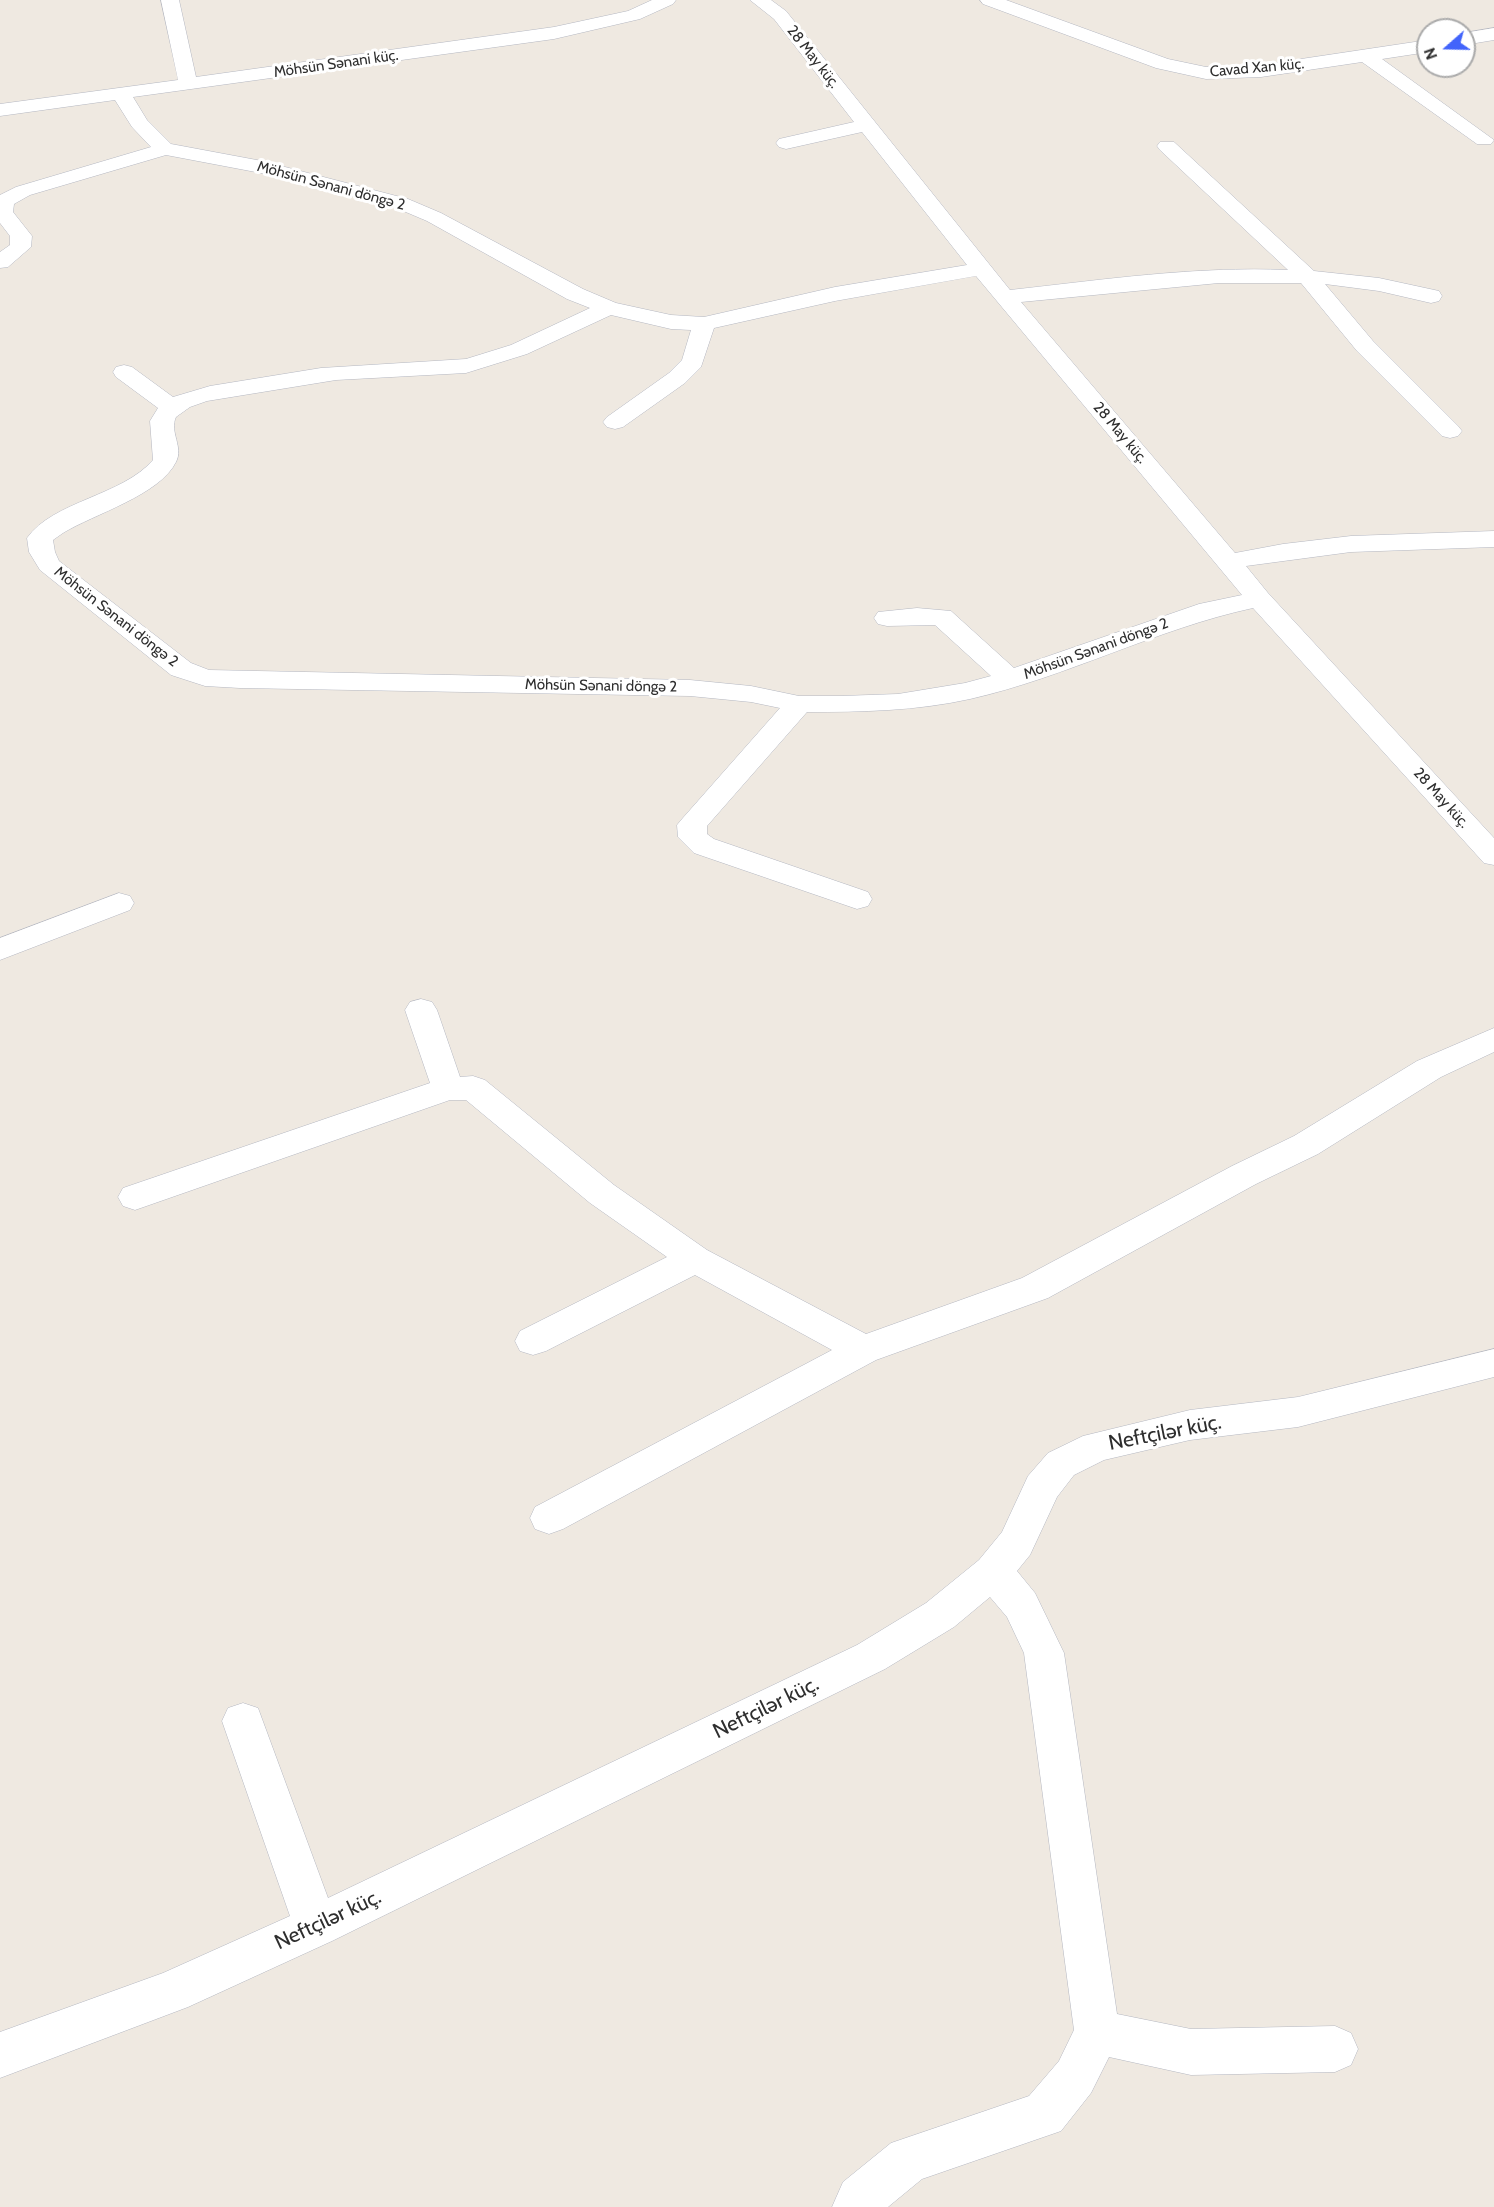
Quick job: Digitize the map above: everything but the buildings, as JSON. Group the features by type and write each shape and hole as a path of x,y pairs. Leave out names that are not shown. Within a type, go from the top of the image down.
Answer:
{"street":[{"path":"170,0 188,83"},
{"name":"Möhsün Sənani küç.","path":"0,110 554,33 634,15 667,0"},
{"name":"28 May küç.","path":"759,0 780,15 981,269 1258,599 1494,856"},
{"name":"Cavad Xan küç.","path":"989,0 1185,70 1229,73 1416,48"},
{"path":"1476,37 1494,34"},
{"path":"1366,56 1484,140"},
{"path":"120,93 139,123 165,148"},
{"path":"786,143 866,125"},
{"path":"1167,146 1307,276 1365,346 1450,431"},
{"path":"0,262 20,248 21,236 2,212 5,201 23,192 165,148"},
{"name":"Möhsün Sənani döngə 2","path":"165,148 262,167 401,203 435,217 575,294 609,308 671,322 704,324 835,294 981,269"},
{"path":"1005,297 1210,276 1307,276 1354,279 1390,285 1431,296"},
{"path":"124,372 172,407 219,392 323,374 464,366 489,361 609,308"},
{"path":"615,422 677,378 693,362 704,324"},
{"name":"Möhsün Sənani döngə 2","path":"172,407 163,418 160,427 167,452 164,465 146,481 56,524 40,538 42,552 50,565 181,669 205,678 690,688 751,694 799,704 898,702 968,691 1010,679 1208,610 1258,599"},
{"path":"1229,562 1283,552 1351,544 1494,539"},
{"path":"887,618 942,617 1010,679"},
{"path":"799,704 692,825 693,837 704,846 857,899"},
{"path":"0,950 119,903"},
{"path":"421,1010 448,1089"},
{"path":"549,1518 863,1350 1035,1288 1244,1175 1306,1145 1429,1069 1494,1039"},
{"path":"135,1197 448,1089 473,1088 602,1194 694,1259 863,1350"},
{"path":"533,1341 694,1259"},
{"name":"Neftçilər küç.","path":"0,2055 172,1992 316,1926 871,1657 940,1616 993,1572 1016,1543 1042,1487 1061,1464 1096,1447 1190,1425 1298,1412 1494,1363"},
{"path":"856,2207 860,2199 908,2160 1044,2114 1075,2076 1097,2032 1044,1653 1021,1605 993,1572"},
{"path":"243,1721 316,1926"},
{"path":"1097,2032 1191,2052 1335,2049"}]}
